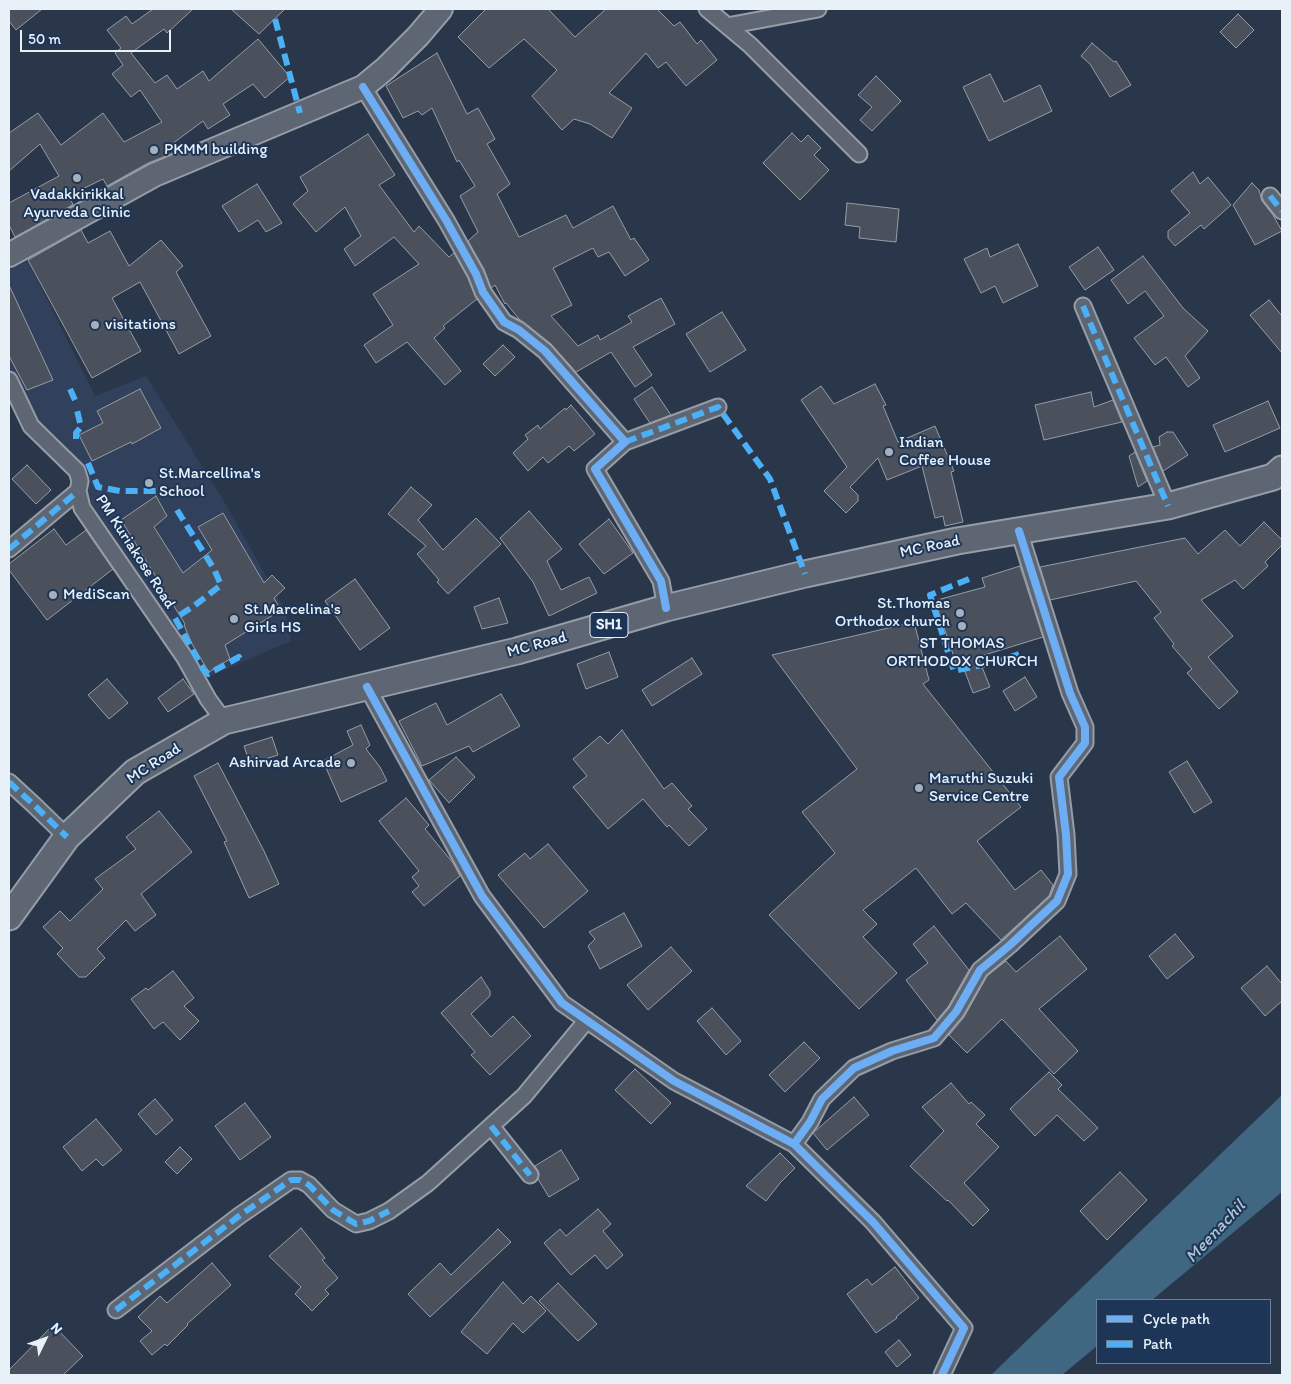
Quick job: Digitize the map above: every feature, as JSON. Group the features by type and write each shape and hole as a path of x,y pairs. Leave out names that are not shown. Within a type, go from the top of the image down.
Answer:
{"main road":[{"name":"MC Road","path":"9,917 66,838 135,772 224,721 517,651 666,608 805,574 957,541 1168,506 1273,477 1282,469"}],"street":[{"path":"9,255 154,175 363,87 386,68 418,36 441,9"},
{"path":"707,9 750,45 859,154"},
{"path":"727,26 818,9"},
{"path":"363,87 446,220 476,274 483,292 504,322 519,330 545,351 625,442"},
{"path":"1270,196 1282,211"},
{"path":"1083,306 1168,506"},
{"name":"PM Kuriakose Road","path":"9,380 32,426 77,471 80,481 78,491 82,508 185,658 208,699 224,721"},
{"path":"666,608 661,581 596,469 625,442 718,407"},
{"path":"9,549 78,491"},
{"path":"794,1144 810,1122 822,1099 854,1068 892,1051 934,1038 956,1012 980,970 1010,946 1057,901 1068,874 1066,835 1058,777 1085,743 1085,727 1070,693 1019,531"},
{"path":"367,687 482,896 562,1003 674,1081 794,1144 873,1222 964,1328 942,1375"},
{"path":"9,782 66,838"},
{"path":"116,1310 239,1216 291,1180 300,1180 308,1185 333,1210 356,1224 369,1221 389,1211 428,1183 524,1096 587,1020"},
{"path":"491,1126 530,1175"}],"shaded area":[{"name":"St.Marcellina's School","path":"28,261 95,396 146,376 225,503 285,610 291,641 206,678 90,503 80,463 38,423 9,369 9,270"}],"water":[{"name":"Meenachil","path":"1282,1095 1282,1192 1153,1299 1096,1299 1096,1347 1062,1375 991,1375"}],"building":[{"path":"9,9 42,9 16,30 9,21"},
{"path":"153,9 193,9 167,33 164,29 131,53 155,83 167,75 177,89 203,71 209,81 258,39 290,77 265,98 253,84 223,104 230,115 208,129 203,121 172,144 176,152 148,163 107,186 103,179 68,196 73,204 15,237 9,225 9,203 59,176 40,144 9,171 9,133 38,113 61,145 103,113 124,142 162,122 140,90 131,97 112,74 123,65 115,53 121,48 107,30 126,16 132,24"},
{"path":"231,9 285,9 259,34"},
{"path":"486,9 548,9 575,37 606,9 657,9 674,26 680,22 697,44 701,40 717,60 686,86 666,62 658,68 646,53 609,93 632,108 612,138 590,124 574,119 562,130 532,96 557,70 524,39 489,68 458,37"},
{"path":"1238,14 1254,30 1236,48 1220,32"},
{"path":"1092,43 1114,62 1116,61 1131,85 1110,97 1090,64 1081,56"},
{"path":"437,53 467,114 478,108 495,139 487,144 510,184 497,194 519,237 566,215 573,228 613,206 631,240 634,238 649,260 625,276 609,252 598,257 593,248 553,268 572,305 551,316 578,346 598,335 600,340 632,322 628,316 661,298 675,324 633,347 652,375 635,387 611,352 576,372 551,344 519,319 505,304 495,285 491,288 484,269 468,241 478,232 460,196 475,186 459,160 457,162 432,108 422,115 418,111 403,118 386,86"},
{"path":"990,74 1004,102 1040,85 1052,111 989,141 963,87"},
{"path":"876,76 901,101 872,131 860,120 872,107 858,95"},
{"path":"792,133 801,142 808,135 821,148 814,155 829,170 800,200 763,163"},
{"path":"368,134 395,175 379,185 414,232 419,226 449,257 454,253 477,299 443,326 445,328 434,338 461,371 445,385 407,342 376,363 364,345 393,325 373,294 419,264 394,237 355,266 344,249 361,236 345,207 316,232 293,204 308,191 300,177"},
{"path":"1193,172 1200,184 1208,177 1231,205 1204,229 1201,225 1175,246 1168,238 1168,231 1190,213 1171,191"},
{"path":"1252,183 1259,190 1262,201 1282,231 1255,245 1233,205"},
{"path":"257,184 282,223 266,232 258,220 239,232 222,206"},
{"path":"847,203 899,209 896,242 859,238 860,227 845,225"},
{"name":"visitations","path":"81,230 88,243 110,231 129,266 161,240 183,266 176,272 211,336 179,354 140,282 112,298 141,351 92,378 28,260"},
{"path":"1018,244 1038,286 1003,303 995,286 981,293 964,259 987,248 990,257"},
{"path":"1098,247 1114,270 1085,290 1069,267"},
{"path":"1143,256 1183,308 1208,331 1185,356 1200,378 1188,387 1166,357 1155,365 1134,338 1164,316 1145,291 1128,304 1111,280"},
{"path":"9,285 53,380 27,390 9,356"},
{"path":"1269,300 1282,316 1282,353 1250,315"},
{"path":"722,312 746,350 710,372 686,334"},
{"path":"503,345 515,357 495,376 483,364"},
{"path":"875,384 886,405 883,406 898,442 935,426 954,471 951,472 963,522 945,526 943,516 935,518 922,466 887,480 878,458 850,487 858,495 858,501 846,513 824,491 847,467 801,400 821,386 834,404"},
{"path":"652,387 671,415 650,423 634,399"},
{"path":"140,389 161,428 132,444 131,442 92,461 79,435 103,423 97,411"},
{"path":"1091,392 1094,407 1113,400 1122,422 1044,440 1035,405"},
{"path":"1268,401 1280,428 1225,452 1213,425"},
{"path":"571,405 595,434 574,451 569,446 548,463 543,457 528,471 513,453 528,439 525,435 538,425 540,429"},
{"path":"1167,432 1173,432 1188,455 1163,471 1153,447 1160,445 1159,437"},
{"path":"1135,452 1147,481 1138,487 1129,456"},
{"path":"27,465 51,490 36,504 12,479"},
{"path":"411,487 432,505 418,520 443,550 476,518 501,544 448,594 417,554 426,546 388,514"},
{"path":"156,496 167,516 154,527 183,573 212,550 198,527 223,513 264,583 272,575 285,588 274,598 281,610 225,645 230,659 209,672 192,644 185,624 121,520"},
{"path":"529,511 562,549 547,561 561,590 589,577 597,593 549,616 533,582 500,538"},
{"path":"609,519 633,553 604,574 579,544"},
{"path":"1264,522 1282,540 1282,545 1265,562 1268,566 1243,589 1235,580 1201,600 1233,636 1208,657 1238,692 1219,709 1187,673 1192,669 1172,646 1174,644 1154,618 1161,612 1136,581 1050,600 1040,567 1185,538 1198,554 1225,530 1240,546"},
{"name":"MediScan","path":"54,529 66,545 86,530 113,569 47,620 9,570 9,564"},
{"path":"1020,566 1043,637 978,657 990,687 973,693 961,661 956,663 937,607 937,600 985,587 982,578"},
{"path":"355,579 390,628 360,650 325,601"},
{"path":"499,598 508,623 482,629 474,607"},
{"path":"914,622 929,680 923,684 1021,807 977,841 1015,890 1041,870 1053,885 1049,896 1001,940 966,903 952,914 916,868 863,910 877,924 863,937 897,973 859,1009 769,915 835,853 802,812 857,769 772,655"},
{"path":"609,652 618,677 586,689 577,664"},
{"path":"692,658 702,674 652,706 642,690"},
{"path":"1025,677 1037,697 1015,711 1003,691"},
{"path":"107,679 128,703 109,719 88,695"},
{"path":"183,679 194,694 168,712 158,698"},
{"path":"501,694 520,726 473,752 469,746 422,766 399,721 436,703 447,725"},
{"name":"Ashirvad Arcade","path":"361,725 370,745 366,749 380,767 387,781 341,802 323,761 353,745 347,731"},
{"path":"622,730 664,789 672,783 692,806 688,809 707,829 689,846 669,825 667,827 643,799 608,829 573,787 587,776 573,759 600,736 608,744"},
{"path":"272,737 278,755 250,764 244,746"},
{"path":"456,757 475,777 449,803 429,780"},
{"path":"1187,761 1212,802 1194,813 1169,772"},
{"path":"218,763 279,884 249,898 224,842 227,841 194,776"},
{"path":"406,798 429,825 425,829 453,863 460,876 424,906 412,892 419,886 412,877 419,871 379,821"},
{"path":"159,811 192,852 141,894 156,915 135,931 126,920 97,949 105,958 86,977 79,977 57,954 63,948 43,927 60,911 70,921 103,889 95,879 136,849 126,837"},
{"path":"548,844 588,891 544,928 498,875 525,853 530,859"},
{"path":"624,913 642,946 600,969 588,946 595,939 589,932"},
{"path":"934,926 969,970 948,1007 937,1020 906,980 928,963 913,944"},
{"path":"1175,934 1194,957 1167,979 1149,956"},
{"path":"1060,936 1087,969 1039,1009 1078,1051 1054,1074 1002,1019 967,1053 949,1035 964,1017 987,976 1006,961 1016,972"},
{"path":"671,947 692,971 648,1010 627,985"},
{"path":"1267,966 1282,984 1282,1001 1265,1016 1241,988"},
{"path":"173,971 194,998 184,1006 199,1021 180,1040 163,1022 154,1029 131,999 146,988 148,990"},
{"path":"481,977 490,991 490,996 471,1014 491,1037 513,1016 531,1036 490,1075 471,1055 475,1052 441,1013"},
{"path":"712,1008 741,1041 726,1055 697,1021"},
{"path":"804,1042 820,1058 785,1092 769,1075"},
{"path":"635,1069 671,1103 651,1124 615,1090"},
{"path":"1049,1072 1062,1085 1058,1089 1098,1128 1084,1141 1057,1115 1035,1136 1010,1109"},
{"path":"951,1083 969,1104 971,1102 985,1115 976,1124 999,1147 964,1183 989,1210 973,1226 948,1200 910,1166 944,1131 922,1107"},
{"path":"854,1097 869,1115 827,1150 813,1133"},
{"path":"155,1099 173,1120 156,1135 138,1114"},
{"path":"245,1103 271,1137 240,1160 215,1126"},
{"path":"96,1119 122,1150 103,1166 96,1159 82,1171 63,1147"},
{"path":"180,1147 192,1159 177,1174 165,1162"},
{"path":"561,1150 579,1179 549,1197 538,1179 539,1173 535,1166"},
{"path":"780,1153 795,1168 766,1201 746,1186"},
{"path":"1120,1172 1147,1200 1107,1240 1080,1211"},
{"path":"598,1209 611,1224 603,1231 623,1255 607,1269 595,1255 571,1275 544,1243 560,1229 566,1236"},
{"path":"301,1228 325,1258 322,1260 338,1278 325,1290 329,1294 312,1311 295,1294 301,1287 269,1256"},
{"path":"498,1229 511,1242 430,1317 408,1294 440,1263 451,1275"},
{"path":"212,1263 231,1285 187,1324 167,1346 165,1344 152,1355 140,1341 152,1331 138,1317 160,1296 167,1303"},
{"path":"895,1267 919,1298 897,1318 876,1333 847,1294 867,1279 872,1285"},
{"path":"503,1282 523,1304 531,1296 546,1311 523,1333 513,1323 487,1354 461,1332"},
{"path":"558,1283 597,1324 578,1341 539,1301"},
{"path":"53,1325 83,1356 63,1375 9,1375 9,1370"},
{"path":"899,1340 911,1355 897,1367 885,1352"}],"marked path":[{"path":"275,19 300,113"},
{"path":"1270,196 1282,211"},
{"path":"1083,306 1168,506"},
{"path":"70,389 75,400"},
{"path":"76,406 81,427 76,433 76,439"},
{"path":"625,442 718,407 770,479 805,574"},
{"path":"88,463 98,487 120,491 162,491 166,494"},
{"path":"9,549 78,491"},
{"path":"177,510 214,569 221,585 175,618 203,669 208,674 239,657 242,663"},
{"path":"969,579 930,595 954,671 996,662 1019,654"},
{"path":"9,782 67,837"},
{"path":"491,1126 530,1175"},
{"path":"116,1310 239,1216 291,1180 300,1180 309,1185 333,1210 356,1224 369,1221 389,1211"}],"cycle path":[{"path":"363,87 446,220 476,274 483,292 504,322 519,330 545,351 625,442 595,469 661,581 666,608"},
{"path":"794,1144 810,1122 822,1099 854,1068 892,1051 934,1038 956,1012 980,970 1057,901 1068,874 1066,835 1059,777 1085,743 1085,727 1070,693 1019,531"},
{"path":"367,687 482,896 562,1003 674,1081 794,1144 873,1222 964,1328 942,1375"}],"place":[{"name":"PKMM building","path":"154,150"},
{"name":"Vadakkirikkal Ayurveda Clinic","path":"77,178"},
{"name":"visitations","path":"95,325"},
{"name":"Indian Coffee House","path":"889,452"},
{"name":"St.Marcellina's School","path":"149,483"},
{"name":"MediScan","path":"53,595"},
{"name":"St.Thomas Orthodox church","path":"960,613"},
{"name":"St.Marcelina's Girls HS","path":"234,619"},
{"name":"ST THOMAS ORTHODOX CHURCH","path":"962,626"},
{"name":"Ashirvad Arcade","path":"351,763"},
{"name":"Maruthi Suzuki Service Centre","path":"919,788"}]}
